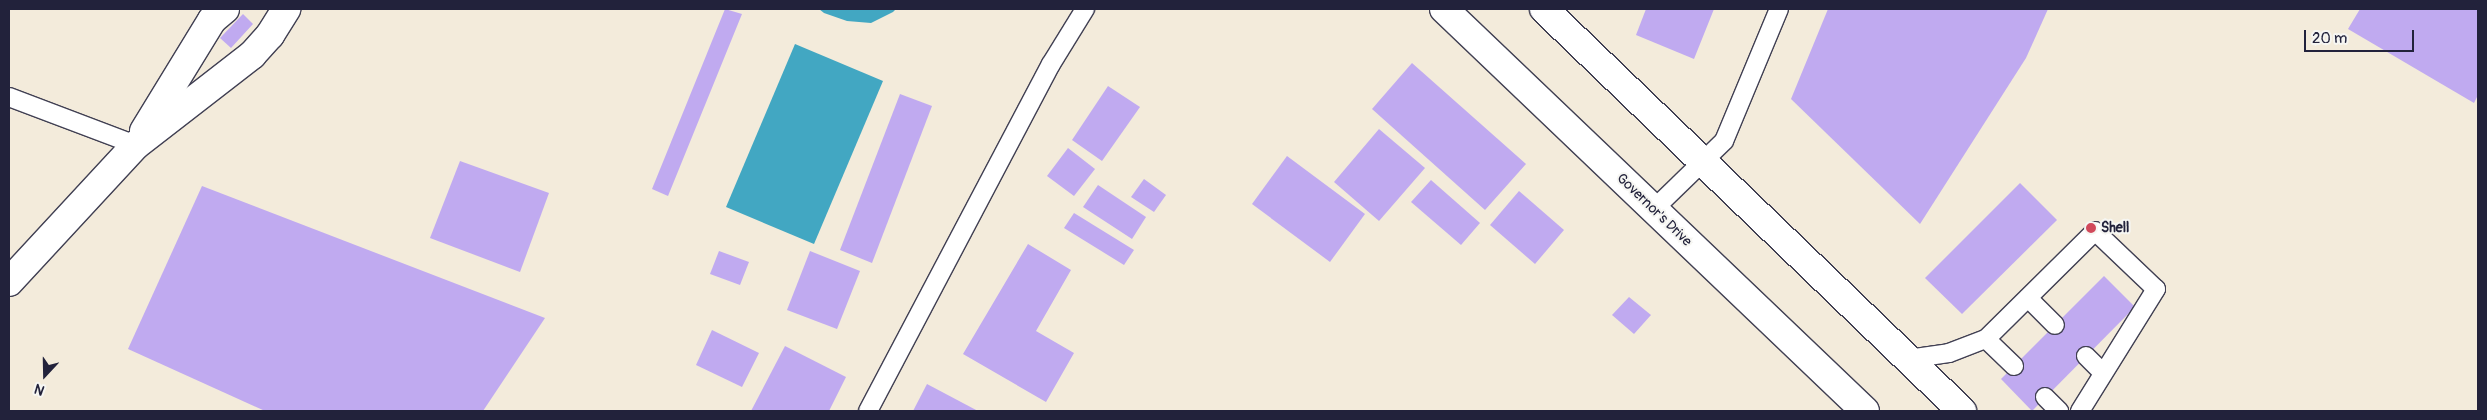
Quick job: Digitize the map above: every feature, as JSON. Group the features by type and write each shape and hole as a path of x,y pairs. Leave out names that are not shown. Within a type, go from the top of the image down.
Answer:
{"main road":[{"path":"136,145 212,20 225,9"},
{"path":"9,282 136,145 252,55 270,35 286,9"},
{"name":"Governor's Drive","path":"1444,9 1654,210 1857,409"},
{"path":"1544,9 1962,411"}],"lane":[{"path":"868,411 1051,64 1085,9"},
{"path":"1654,210 1724,141 1779,9"},
{"path":"9,97 136,145"},
{"path":"1908,359 1949,353 1986,339 2095,231 2156,289 2080,411"},
{"path":"2028,298 2056,325"},
{"path":"1986,339 2014,366"},
{"path":"2086,356 2104,373"},
{"path":"2045,397 2059,411"}],"water":[{"path":"819,9 896,9 871,23 847,21 824,13"},
{"path":"795,44 883,81 814,244 726,207"}],"building":[{"path":"725,9 742,14 668,196 652,189"},
{"path":"1646,9 1714,9 1694,59 1636,35"},
{"path":"1828,9 2048,9 2026,58 1920,224 1791,99"},
{"path":"2360,9 2478,9 2478,95 2474,103 2348,29"},
{"path":"243,14 253,24 231,48 220,38"},
{"path":"1412,63 1526,164 1485,210 1372,109"},
{"path":"1108,86 1140,107 1102,161 1072,140"},
{"path":"900,94 932,106 872,263 840,250"},
{"path":"1379,129 1425,168 1379,221 1334,182"},
{"path":"1068,148 1095,169 1074,196 1047,176"},
{"path":"1287,156 1365,214 1330,262 1252,204"},
{"path":"460,161 549,193 520,272 430,238"},
{"path":"1144,179 1166,195 1154,212 1131,197"},
{"path":"1431,180 1480,223 1461,245 1411,202"},
{"path":"2020,183 2057,220 1962,314 1925,278"},
{"path":"1098,185 1146,217 1132,239 1083,207"},
{"path":"202,186 545,318 483,411 265,411 128,349"},
{"path":"1519,191 1564,230 1535,264 1490,225"},
{"path":"1074,213 1134,250 1124,265 1064,228"},
{"path":"1028,244 1071,270 1036,331 1074,353 1046,402 963,354"},
{"path":"719,251 749,262 740,285 710,274"},
{"path":"810,251 860,271 837,329 787,310"},
{"path":"2104,276 2135,307 2032,411 2001,379"},
{"path":"1629,297 1651,315 1634,334 1612,315"},
{"path":"712,330 759,353 742,387 696,365"},
{"path":"785,346 846,377 829,411 751,411"},
{"path":"927,384 978,411 913,411"}],"place":[{"name":"Shell","path":"2091,228"}]}
